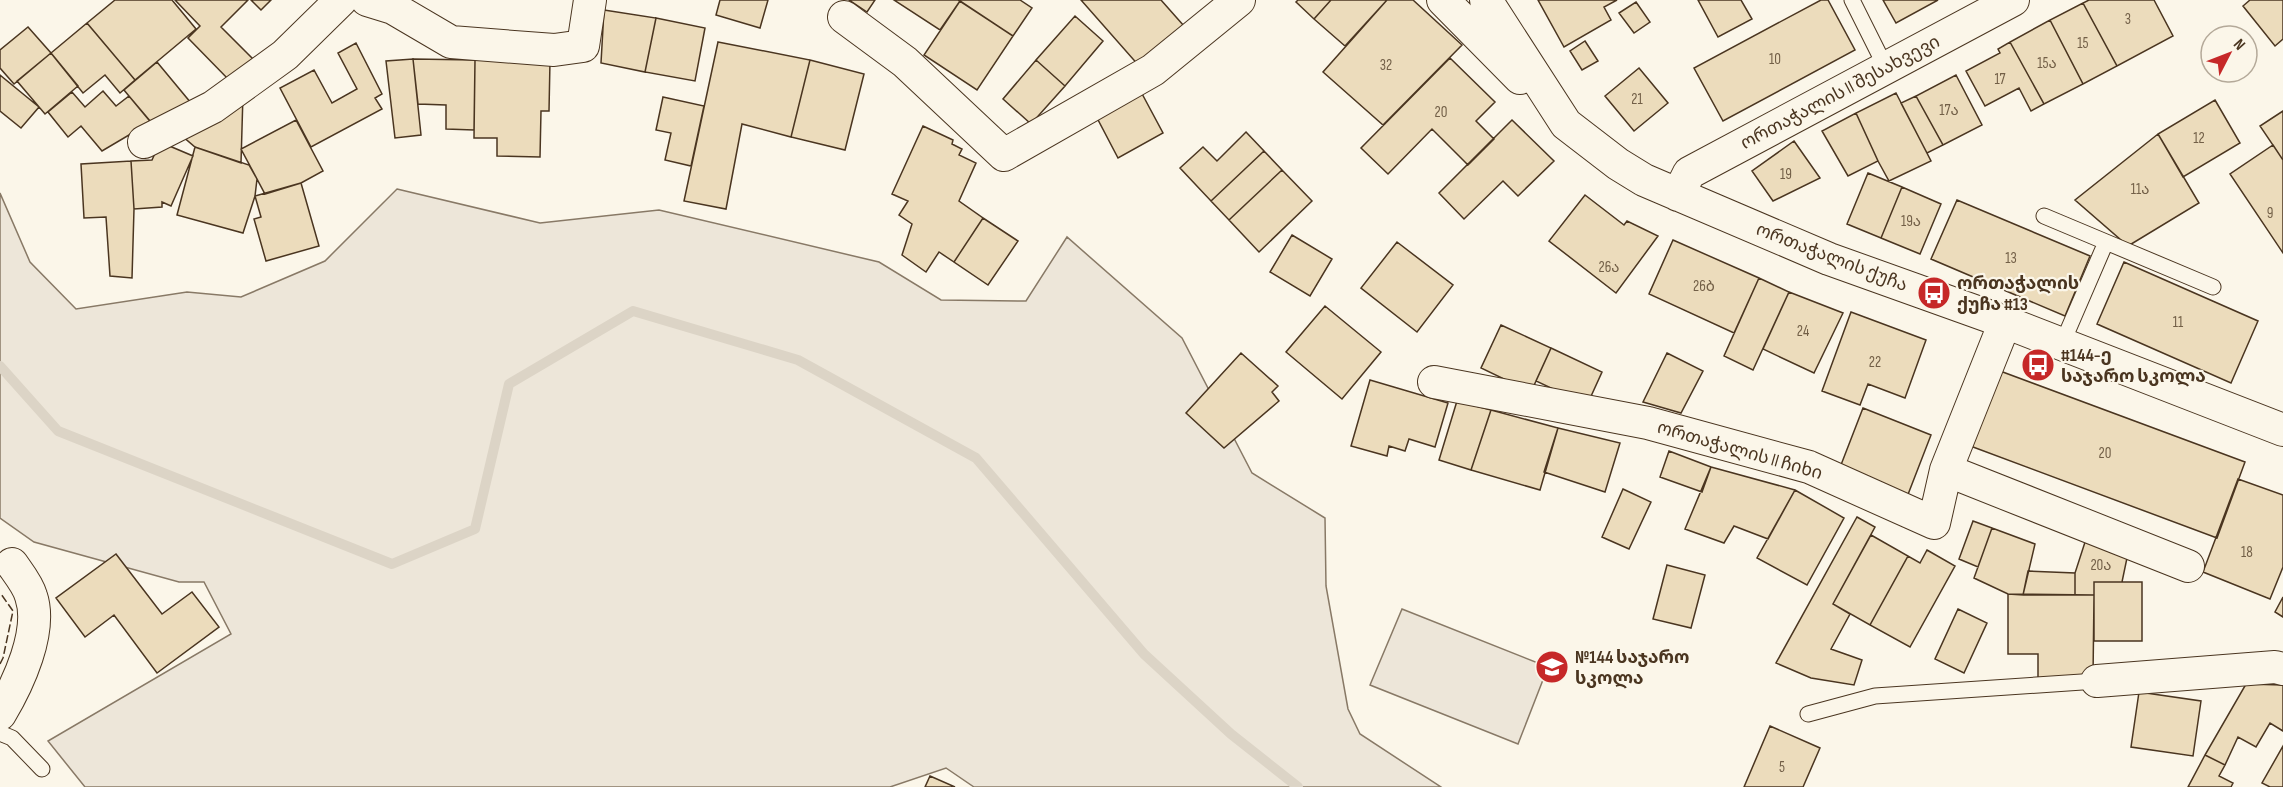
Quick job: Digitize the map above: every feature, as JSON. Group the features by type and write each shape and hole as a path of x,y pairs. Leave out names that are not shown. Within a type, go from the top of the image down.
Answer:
{"street":[{"path":"144,142 213,107 285,55 341,0"},
{"path":"367,0 393,8 450,42 554,50 583,46 590,0"},
{"path":"843,17 905,62 1004,155 1153,70 1239,0"},
{"path":"1443,0 1566,124"},
{"name":"ორთაჭალის ქუჩა","path":"1486,0 1566,124 1618,164 1644,180 1829,259 2005,322 2283,430"},
{"name":"ორთაჭალის II შესახვევი","path":"1678,195 1689,173 2013,0"},
{"name":"ორთაჭალის II ჩიხი","path":"1434,382 1648,423 1809,467 1934,523 1946,470 2005,322"},
{"path":"1946,470 2188,566"},
{"path":"0,714 18,679 32,636 32,596 4,561"},
{"path":"2097,681 2275,667 2283,669"}],"lane":[{"path":"1852,0 1886,68"},
{"path":"2044,216 2214,286"},
{"path":"2062,344 2106,242"},
{"path":"1808,714 1875,696 2097,681"},
{"path":"0,732 12,738 42,769"}],"shaded area":[{"path":"397,189 540,223 659,210 879,262 941,300 1026,301 1067,237 1182,338 1252,473 1325,518 1326,586 1348,709 1360,734 1441,787 974,787 946,768 890,787 85,787 48,741 231,634 204,582 179,582 34,542 0,518 0,193 30,262 76,309 187,292 241,297 325,261"},
{"path":"1402,609 1548,667 1518,744 1370,685"}],"building":[{"path":"115,0 172,0 196,29 135,80 87,23"},
{"path":"175,0 248,0 221,27 253,59 230,81 188,38 200,26"},
{"path":"251,0 271,0 261,10"},
{"path":"720,0 768,0 760,28 716,15"},
{"path":"849,0 875,0 867,12"},
{"path":"894,0 958,0 960,1 940,30"},
{"path":"958,0 1020,0 1032,8 1013,36"},
{"path":"1081,0 1161,0 1184,26 1140,67"},
{"path":"1298,0 1331,0 1314,19 1296,2"},
{"path":"1331,0 1387,0 1345,46 1314,19"},
{"path":"1387,0 1413,0 1462,45 1383,125 1323,72"},
{"path":"1538,0 1617,0 1604,7 1611,20 1564,47"},
{"path":"1698,0 1741,0 1752,19 1718,37"},
{"path":"1821,0 1828,0 1855,50 1723,121 1694,68"},
{"path":"1883,0 1938,0 1896,23"},
{"path":"2089,0 2154,0 2173,36 2117,66 2083,3"},
{"path":"2250,0 2283,0 2283,39 2275,46 2243,6"},
{"path":"960,1 1013,36 977,90 924,55"},
{"path":"1636,2 1650,22 1634,33 1619,13"},
{"path":"2083,3 2117,66 2083,84 2050,20"},
{"path":"604,10 656,18 645,72 601,63"},
{"path":"1075,16 1103,41 1065,86 1036,60"},
{"path":"656,18 705,28 695,81 645,72"},
{"path":"2050,20 2083,84 2044,104 2010,42"},
{"path":"87,23 135,80 120,93 105,75 83,93 51,53"},
{"path":"28,27 51,53 14,84 0,68 0,50"},
{"path":"1585,41 1598,61 1582,70 1570,51"},
{"path":"718,42 810,60 791,137 742,124 726,209 684,201"},
{"path":"2010,42 2044,104 2031,111 2019,88 1985,106 1966,71 2000,53 1998,49"},
{"path":"356,43 382,94 375,98 382,109 311,147 280,88 314,70 332,103 357,89 338,53"},
{"path":"51,53 78,86 45,114 17,81"},
{"path":"1450,58 1495,102 1476,121 1494,139 1468,165 1432,129 1388,174 1361,148"},
{"path":"413,59 421,135 395,138 386,61"},
{"path":"413,59 475,60 474,130 446,129 446,105 418,104"},
{"path":"475,60 550,61 549,111 541,111 540,157 497,156 497,138 474,138"},
{"path":"810,60 864,74 845,150 791,137"},
{"path":"1036,60 1065,86 1031,124 1003,99"},
{"path":"157,62 191,103 158,131 124,90"},
{"path":"1639,68 1668,103 1634,131 1605,96"},
{"path":"0,75 39,107 21,128 0,111"},
{"path":"1956,75 1982,125 1943,145 1916,96"},
{"path":"1140,90 1163,133 1118,158 1095,114"},
{"path":"103,91 116,106 129,96 151,122 102,151 81,126 68,137 48,112 72,92 85,107"},
{"path":"1896,93 1931,161 1889,181 1856,113"},
{"path":"243,94 241,163 195,147 181,135"},
{"path":"1916,96 1943,145 1927,153 1901,103"},
{"path":"663,97 704,106 691,166 665,160 671,133 656,130"},
{"path":"2215,100 2240,143 2183,177 2158,134"},
{"path":"2283,111 2283,160 2260,126"},
{"path":"1856,113 1878,161 1848,176 1822,131"},
{"path":"296,120 323,171 301,183 265,194 241,149"},
{"path":"1512,120 1554,161 1518,196 1503,181 1464,219 1439,193"},
{"path":"923,126 953,140 952,144 962,149 959,155 976,163 959,201 983,218 954,262 939,252 926,272 902,255 912,224 899,215 908,201 892,194"},
{"path":"1246,132 1264,151 1211,201 1180,168 1203,147 1217,161"},
{"path":"2158,134 2199,203 2128,246 2075,200"},
{"path":"1794,141 1820,178 1773,201 1752,171"},
{"path":"160,142 193,156 171,206 162,202 162,207 134,209 131,161 152,160"},
{"path":"2273,145 2283,160 2283,253 2230,174"},
{"path":"195,147 249,165 257,179 255,196 243,233 177,215"},
{"path":"1264,151 1282,170 1229,220 1211,201"},
{"path":"131,161 134,209 132,278 110,276 106,217 84,218 81,164"},
{"path":"1282,170 1312,201 1259,252 1229,220"},
{"path":"1868,173 1902,187 1881,238 1847,224"},
{"path":"301,183 319,246 266,261 254,219 261,217 255,196"},
{"path":"1902,187 1941,204 1920,254 1881,238"},
{"path":"1585,195 1624,225 1627,221 1658,236 1616,293 1549,241"},
{"path":"1957,200 2090,256 2065,316 1931,259"},
{"path":"983,218 1018,241 988,285 954,262"},
{"path":"1292,235 1332,259 1310,296 1270,272"},
{"path":"1673,240 1759,278 1734,333 1649,294"},
{"path":"1397,242 1453,285 1417,332 1361,288"},
{"path":"2124,262 2258,321 2231,383 2097,324"},
{"path":"1759,278 1789,292 1753,370 1724,356"},
{"path":"1789,292 1843,313 1814,373 1763,349"},
{"path":"1325,306 1381,352 1342,399 1286,352"},
{"path":"1851,312 1926,340 1905,398 1868,384 1860,405 1822,391"},
{"path":"1501,325 1551,348 1531,392 1481,368"},
{"path":"1551,348 1602,372 1587,405 1536,381"},
{"path":"1241,353 1278,386 1272,392 1279,401 1224,448 1186,413"},
{"path":"1667,353 1703,371 1681,413 1643,402"},
{"path":"1992,368 2245,462 2217,538 1965,444"},
{"path":"1370,380 1448,403 1435,447 1409,439 1405,451 1389,446 1387,456 1351,446"},
{"path":"1457,401 1491,410 1471,470 1439,460"},
{"path":"1863,408 1931,435 1907,497 1839,470"},
{"path":"1491,410 1558,428 1540,490 1471,470"},
{"path":"1558,428 1620,443 1605,492 1544,472"},
{"path":"1669,451 1711,467 1702,492 1660,477"},
{"path":"1711,467 1795,490 1768,539 1734,526 1724,543 1685,529"},
{"path":"2238,479 2283,495 2283,567 2270,599 2203,572"},
{"path":"1623,489 1651,502 1629,549 1602,537"},
{"path":"1795,490 1844,518 1807,585 1757,558"},
{"path":"1857,517 1875,527 1833,604 1850,614 1831,649 1862,660 1854,685 1811,678 1776,663"},
{"path":"1973,521 1992,528 1978,567 1959,559"},
{"path":"1992,528 2035,544 2023,595 2008,594 1974,578"},
{"path":"1871,535 1908,556 1870,625 1833,604"},
{"path":"2086,539 2127,558 2122,582 2094,582 2094,595 2075,595 2075,573"},
{"path":"1927,550 1955,566 1910,647 1870,625 1908,556 1920,563"},
{"path":"116,554 162,614 192,592 219,627 157,673 114,615 85,637 56,598"},
{"path":"1667,565 1705,575 1691,628 1653,619"},
{"path":"2028,571 2075,573 2075,595 2023,595"},
{"path":"2094,582 2142,582 2142,641 2094,641"},
{"path":"2008,594 2094,595 2093,678 2038,678 2038,654 2008,654"},
{"path":"2283,597 2283,617 2275,612"},
{"path":"1958,609 1987,623 1964,673 1935,659"},
{"path":"2246,684 2283,685 2283,731 2270,723 2256,747 2238,737 2225,765 2205,755"},
{"path":"2139,692 2201,701 2193,756 2131,747"},
{"path":"1770,726 1820,748 1803,787 1744,787"},
{"path":"2283,746 2283,787 2270,787 2262,783"},
{"path":"2205,755 2225,765 2219,776 2233,783 2231,787 2188,787"},
{"path":"930,776 955,787 925,787"}],"waterway":[{"path":"0,366 58,431 392,564 475,529 509,384 633,311 798,360 976,458 1144,654 1231,734 1298,787"}],"fence":[{"path":"0,664 13,611 1,594"}],"place":[{"name":"ორთაჭალის ქუჩა #13","path":"1934,293"},
{"name":"#144-ე საჯარო სკოლა","path":"2038,365"},
{"name":"№144 საჯარო სკოლა","path":"1552,667"}]}
